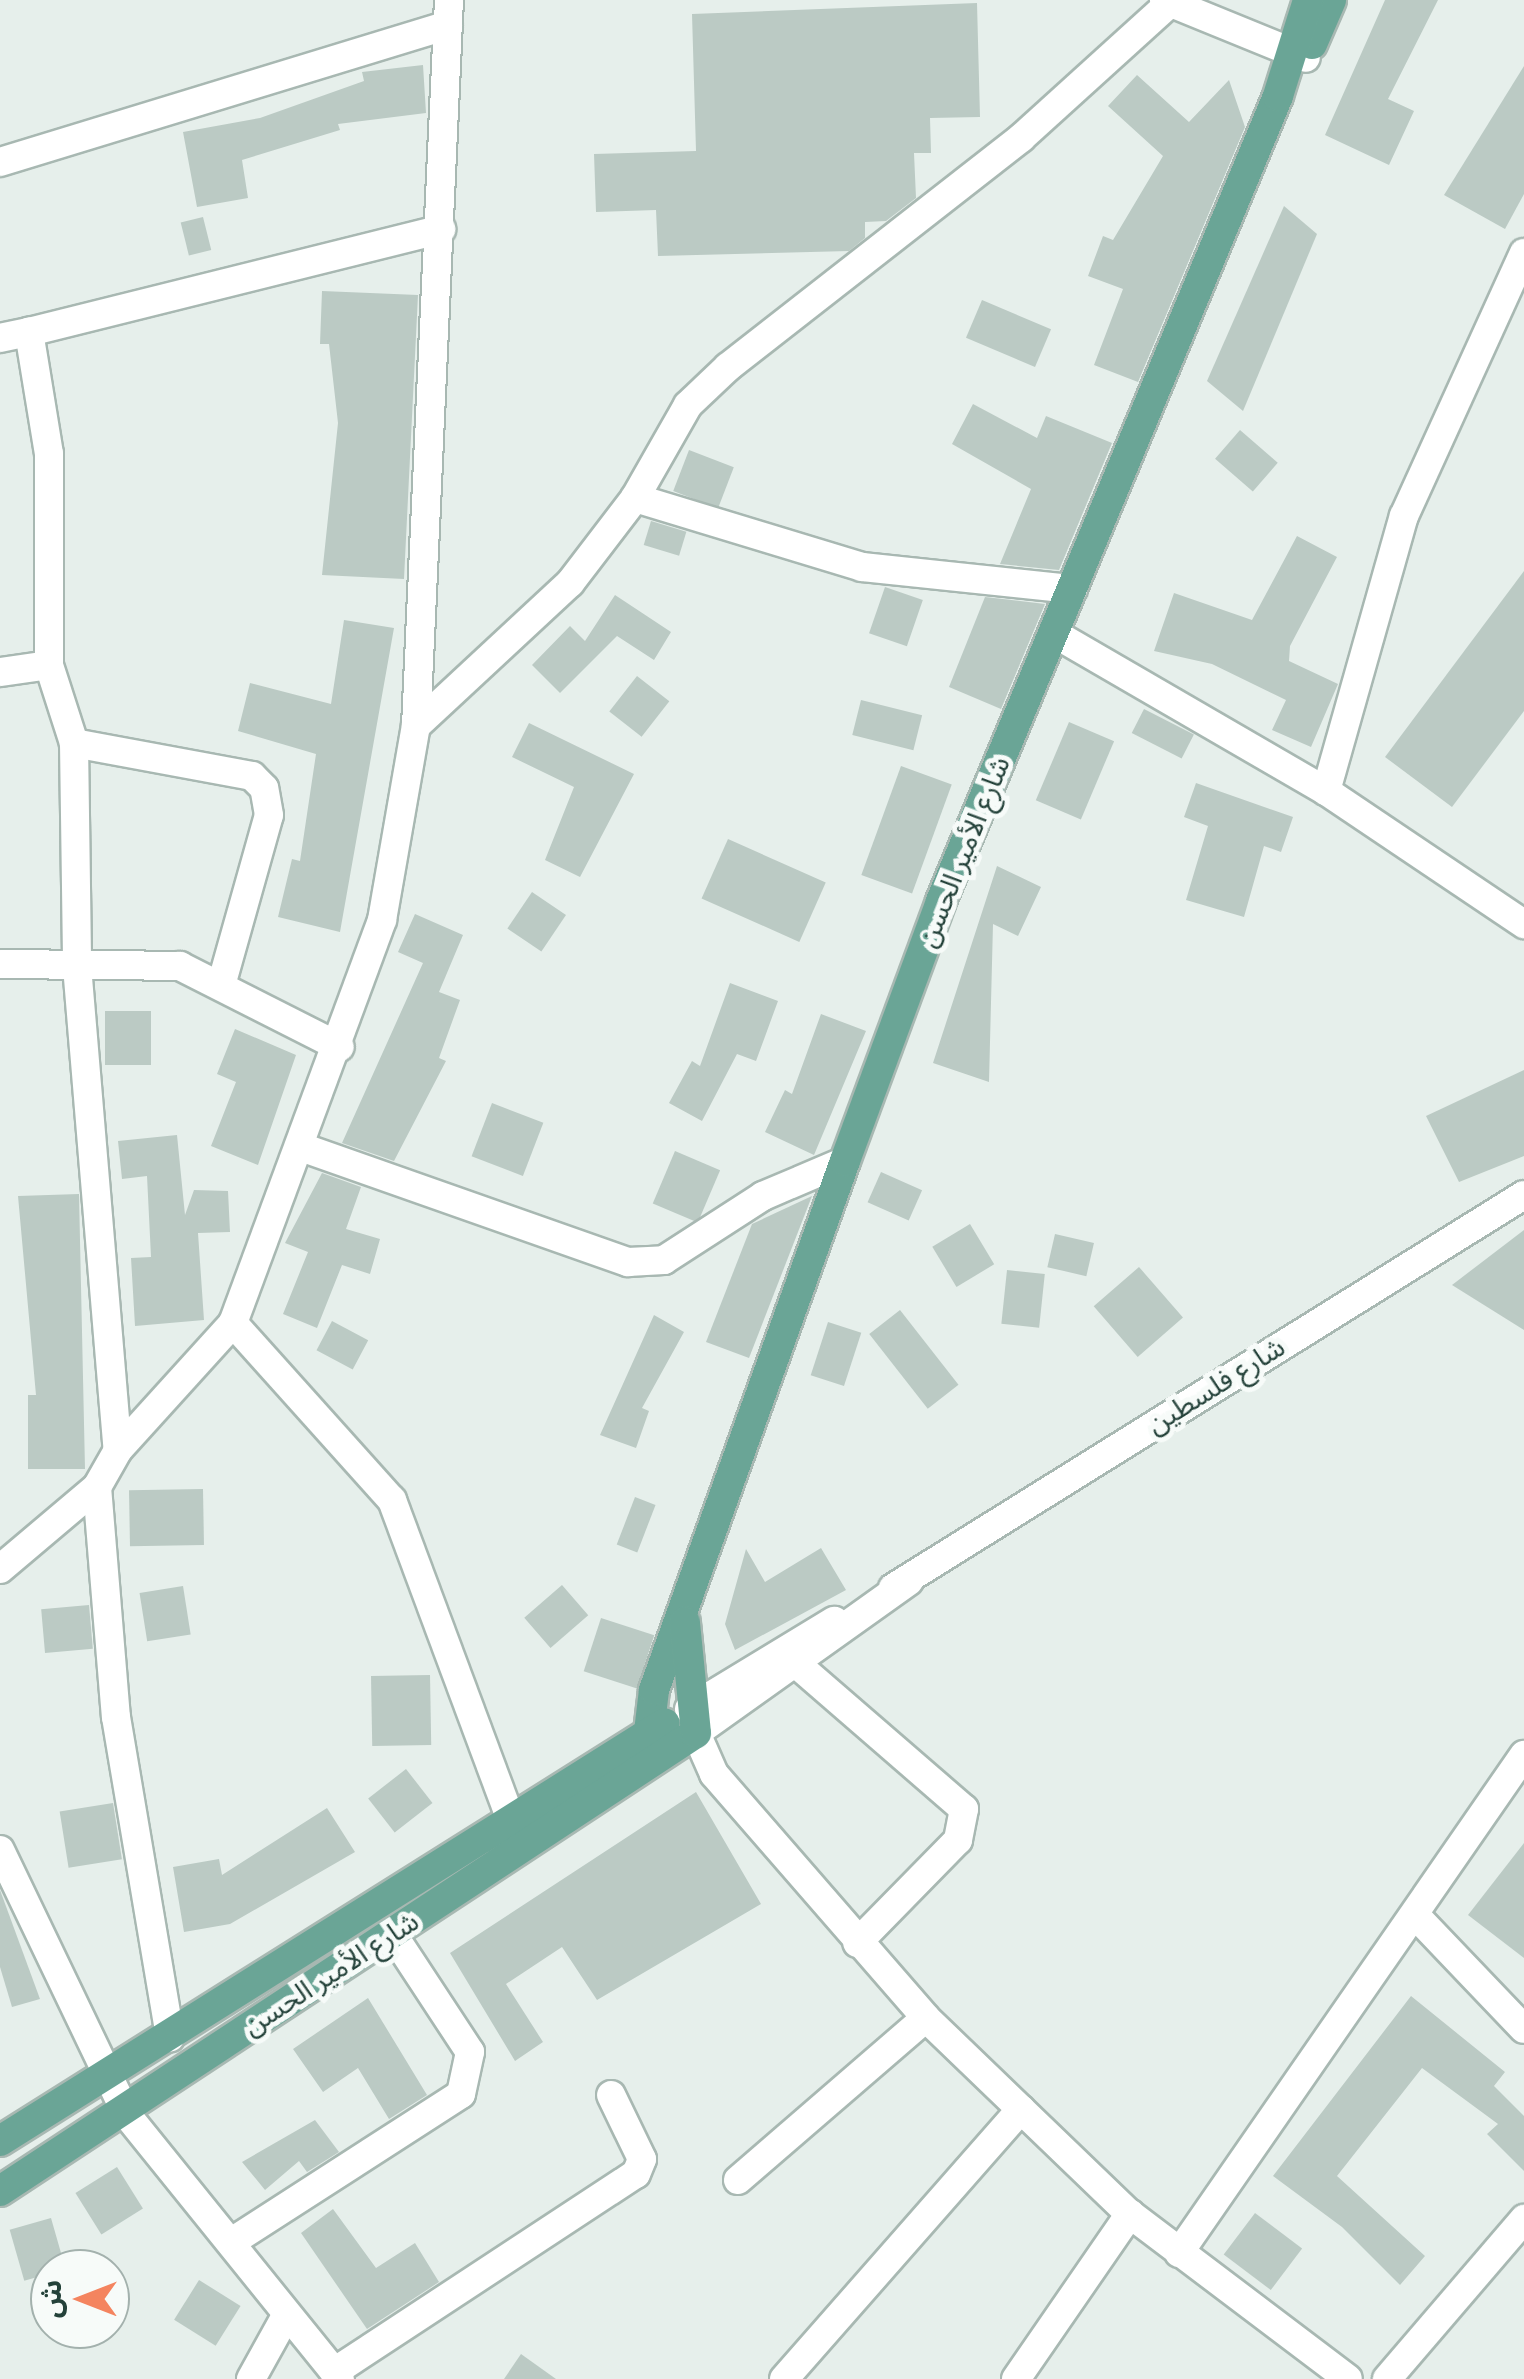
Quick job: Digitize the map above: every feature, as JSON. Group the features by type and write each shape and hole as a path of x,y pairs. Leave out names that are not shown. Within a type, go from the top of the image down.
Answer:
{"main road":[{"name":"شارع الأمير الحسن","path":"1298,54 1308,0"},
{"name":"شارع الأمير الحسن","path":"655,1742 654,1690 685,1622 845,1161 1073,589 1278,96 1331,0"},
{"name":"شارع الأمير الحسن","path":"0,2141 170,2037 510,1818 692,1721 685,1622"},
{"name":"شارع الأمير الحسن","path":"0,2192 127,2115 394,1935 655,1742"}],"street":[{"path":"416,726 570,583 635,498 688,405 728,367 1022,138 1168,1 1298,54"},
{"path":"0,162 448,12 416,726 382,920 340,1048 233,1323 118,1450 97,1487 0,1569"},
{"path":"0,338 441,229"},
{"path":"1326,790 1404,516 1524,253"},
{"path":"29,332 50,454 50,666 74,743 77,966 118,1450"},
{"path":"635,498 862,567 1073,589"},
{"path":"1055,634 1326,790 1524,924"},
{"path":"0,672 50,666"},
{"path":"74,743 252,776 264,788 270,815 222,982"},
{"path":"0,964 180,966 222,982 340,1048"},
{"path":"302,1147 628,1262 664,1260 763,1196 845,1161"},
{"name":"شارع فلسطين","path":"692,1721 1524,1195"},
{"path":"233,1323 392,1500 510,1818"},
{"path":"97,1487 116,1717 170,2037"},
{"name":"شارع فلسطين","path":"692,1721 800,1667 909,1581"},
{"path":"800,1667 964,1810 958,1840 858,1943"},
{"path":"692,1721 714,1774 926,2018 1130,2214 1348,2379"},
{"path":"655,1742 714,1774"},
{"path":"1179,2252 1416,1916 1524,1754"},
{"path":"0,1850 104,2074 127,2115 233,2241 337,2375 636,2174 642,2159 611,2096"},
{"path":"1416,1916 1524,2029"},
{"path":"233,2241 461,2094 470,2052 394,1935"},
{"path":"738,2180 926,2018"},
{"path":"784,2379 1022,2108"},
{"path":"1016,2379 1130,2214"},
{"path":"1388,2379 1524,2219"},
{"path":"251,2379 288,2314"}],"building":[{"path":"1385,0 1438,0 1388,99 1414,111 1389,165 1325,135"},
{"path":"977,3 980,117 930,118 931,153 914,153 916,198 886,221 865,222 865,238 849,251 658,256 656,210 596,212 594,154 696,151 692,14"},
{"path":"423,65 426,113 338,124 340,130 242,160 248,198 197,207 183,132 260,118 364,81 362,72"},
{"path":"1524,66 1524,194 1505,229 1444,195"},
{"path":"1137,75 1189,122 1229,80 1245,127 1138,382 1094,365 1123,289 1088,276 1103,236 1113,240 1163,156 1108,106"},
{"path":"1284,206 1317,234 1243,411 1207,381"},
{"path":"203,217 211,250 189,256 181,223"},
{"path":"322,291 418,295 404,579 322,575 338,423 329,344 320,344"},
{"path":"982,300 1051,329 1035,367 966,338"},
{"path":"973,404 1037,438 1046,416 1112,443 1059,570 1000,564 1031,489 952,444"},
{"path":"1240,430 1278,463 1253,491 1215,459"},
{"path":"689,450 734,467 718,508 673,491"},
{"path":"651,521 686,532 679,556 644,545"},
{"path":"1297,536 1337,557 1290,646 1289,661 1338,684 1311,747 1272,730 1286,700 1212,664 1154,651 1174,593 1252,620"},
{"path":"1524,571 1524,711 1452,807 1385,757"},
{"path":"885,587 923,600 907,646 869,633"},
{"path":"615,595 671,632 654,660 617,636 560,693 532,665 570,626 585,641"},
{"path":"985,597 1045,604 1001,709 949,687"},
{"path":"344,620 394,628 340,932 278,917 292,859 300,861 316,754 238,731 250,683 331,704"},
{"path":"637,676 669,701 642,737 609,711"},
{"path":"861,700 922,715 913,750 852,735"},
{"path":"1144,709 1194,734 1182,758 1132,733"},
{"path":"1069,722 1114,741 1081,819 1036,800"},
{"path":"529,723 634,774 580,877 545,860 574,787 512,757"},
{"path":"901,766 952,784 912,893 861,875"},
{"path":"1196,783 1293,817 1281,852 1264,846 1244,917 1186,900 1208,826 1184,817"},
{"path":"728,839 826,883 799,942 702,898"},
{"path":"997,866 1041,887 1018,936 993,924 989,1082 933,1063"},
{"path":"532,892 566,915 541,951 507,928"},
{"path":"415,914 463,935 439,992 460,1000 439,1058 446,1061 394,1161 342,1143 423,963 398,952"},
{"path":"730,983 778,1001 756,1061 737,1054 702,1121 669,1103 692,1061 700,1066"},
{"path":"105,1011 151,1011 151,1065 105,1065"},
{"path":"821,1014 866,1031 814,1155 765,1132 785,1090 792,1094"},
{"path":"235,1029 296,1055 258,1165 211,1146 236,1082 217,1074"},
{"path":"1524,1070 1524,1156 1459,1182 1426,1116"},
{"path":"492,1103 543,1123 523,1176 472,1156"},
{"path":"177,1135 185,1215 194,1190 228,1191 230,1232 198,1233 204,1320 135,1326 131,1258 151,1257 147,1176 122,1179 118,1141"},
{"path":"675,1151 720,1170 698,1223 653,1203"},
{"path":"881,1172 922,1190 909,1220 868,1202"},
{"path":"322,1173 361,1187 346,1229 380,1239 370,1274 342,1265 317,1328 283,1314 308,1252 285,1243"},
{"path":"79,1194 85,1469 28,1469 28,1395 36,1395 18,1196"},
{"path":"812,1196 749,1358 706,1342 752,1224"},
{"path":"970,1224 994,1264 956,1287 932,1247"},
{"path":"1524,1230 1524,1330 1452,1285"},
{"path":"1055,1234 1094,1243 1086,1276 1047,1267"},
{"path":"1139,1267 1183,1318 1138,1357 1094,1306"},
{"path":"1007,1270 1045,1274 1039,1328 1001,1324"},
{"path":"900,1310 958,1385 928,1409 869,1334"},
{"path":"654,1315 684,1332 642,1408 649,1411 636,1448 600,1435"},
{"path":"332,1321 368,1340 353,1369 317,1350"},
{"path":"828,1322 861,1333 844,1386 811,1375"},
{"path":"203,1489 204,1545 130,1546 129,1490"},
{"path":"635,1497 656,1505 637,1552 617,1545"},
{"path":"821,1548 846,1590 735,1650 725,1624 746,1549 765,1582"},
{"path":"562,1585 588,1615 551,1648 524,1618"},
{"path":"183,1586 191,1634 147,1641 140,1593"},
{"path":"89,1605 93,1649 45,1653 41,1609"},
{"path":"601,1618 654,1635 637,1689 584,1671"},
{"path":"430,1675 431,1745 372,1746 371,1676"},
{"path":"406,1769 432,1803 395,1832 368,1799"},
{"path":"696,1792 761,1904 597,2000 562,1947 506,1984 543,2042 515,2061 450,1953"},
{"path":"113,1803 122,1859 69,1868 60,1811"},
{"path":"327,1808 355,1852 230,1924 184,1932 173,1867 219,1859 222,1875"},
{"path":"1524,1843 1524,1958 1468,1915"},
{"path":"0,1890 40,1999 12,2007 0,1967"},
{"path":"1411,1996 1505,2072 1494,2086 1524,2116 1524,2171 1487,2134 1498,2124 1422,2068 1337,2176 1425,2256 1400,2285 1342,2227 1273,2176"},
{"path":"368,1998 427,2095 389,2119 358,2068 323,2092 293,2049"},
{"path":"315,2120 339,2152 307,2172 299,2161 265,2190 242,2162"},
{"path":"117,2167 143,2209 101,2235 75,2193"},
{"path":"333,2209 376,2268 415,2243 439,2282 367,2329 301,2233"},
{"path":"1255,2213 1302,2249 1271,2290 1224,2255"},
{"path":"51,2218 60,2249 30,2249 30,2279 24,2281 10,2230"},
{"path":"199,2280 241,2306 216,2346 174,2320"},
{"path":"521,2354 556,2379 504,2379"}]}
